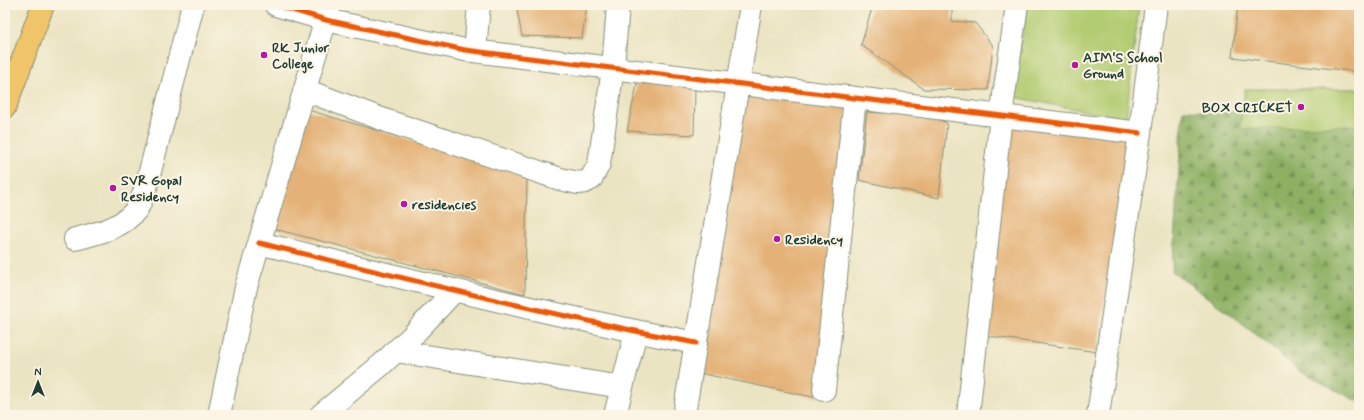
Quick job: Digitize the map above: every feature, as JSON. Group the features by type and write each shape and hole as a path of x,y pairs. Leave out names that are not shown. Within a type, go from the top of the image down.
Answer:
{"main road":[{"path":"5,107 43,5"}],"street":[{"path":"75,239 108,230 125,221 137,209 146,187 193,5"},
{"path":"276,5 328,12 475,51 1140,133"},
{"path":"475,51 479,5"},
{"path":"305,90 402,126 560,179 585,182 591,179 599,164 614,68 618,5"},
{"path":"684,415 751,5"},
{"path":"968,415 1001,116 1017,5"},
{"path":"1098,415 1140,133 1156,5"},
{"path":"220,415 246,287 328,12"},
{"path":"824,390 855,98"},
{"path":"259,243 636,332 696,343"},
{"path":"321,415 395,352 455,290"},
{"path":"615,415 636,332"},
{"path":"395,352 622,387"}],"green space":[{"name":"AIM'S School Ground","path":"1028,5 1139,5 1126,119 1014,97 1022,34"},
{"name":"BOX CRICKET","path":"1245,89 1359,89 1359,125 1240,129"},
{"path":"1183,110 1359,117 1359,402 1301,372 1242,323 1172,271"}],"building":[{"path":"516,5 587,5 582,38 522,36"},
{"path":"873,5 952,5 952,21 975,23 993,46 988,90 924,89 861,45"},
{"path":"1238,5 1359,5 1359,72 1232,57"},
{"path":"638,80 695,88 694,135 627,131"},
{"name":"Residency","path":"744,93 848,104 817,398 699,373"},
{"name":"residencies","path":"308,110 527,175 525,294 275,229"},
{"path":"867,112 929,116 947,123 939,198 859,180"},
{"path":"1006,126 1129,138 1097,352 981,335"}],"cycle path":[{"path":"276,5 326,20 465,50 1140,133"},
{"path":"259,243 531,308 696,343"}],"place":[{"name":"RK Junior College","path":"264,55"},
{"name":"AIM'S School Ground","path":"1075,65"},
{"name":"BOX CRICKET","path":"1301,107"},
{"name":"SVR Gopal Residency","path":"113,188"},
{"name":"residencies","path":"404,204"},
{"name":"Residency","path":"777,239"}]}
